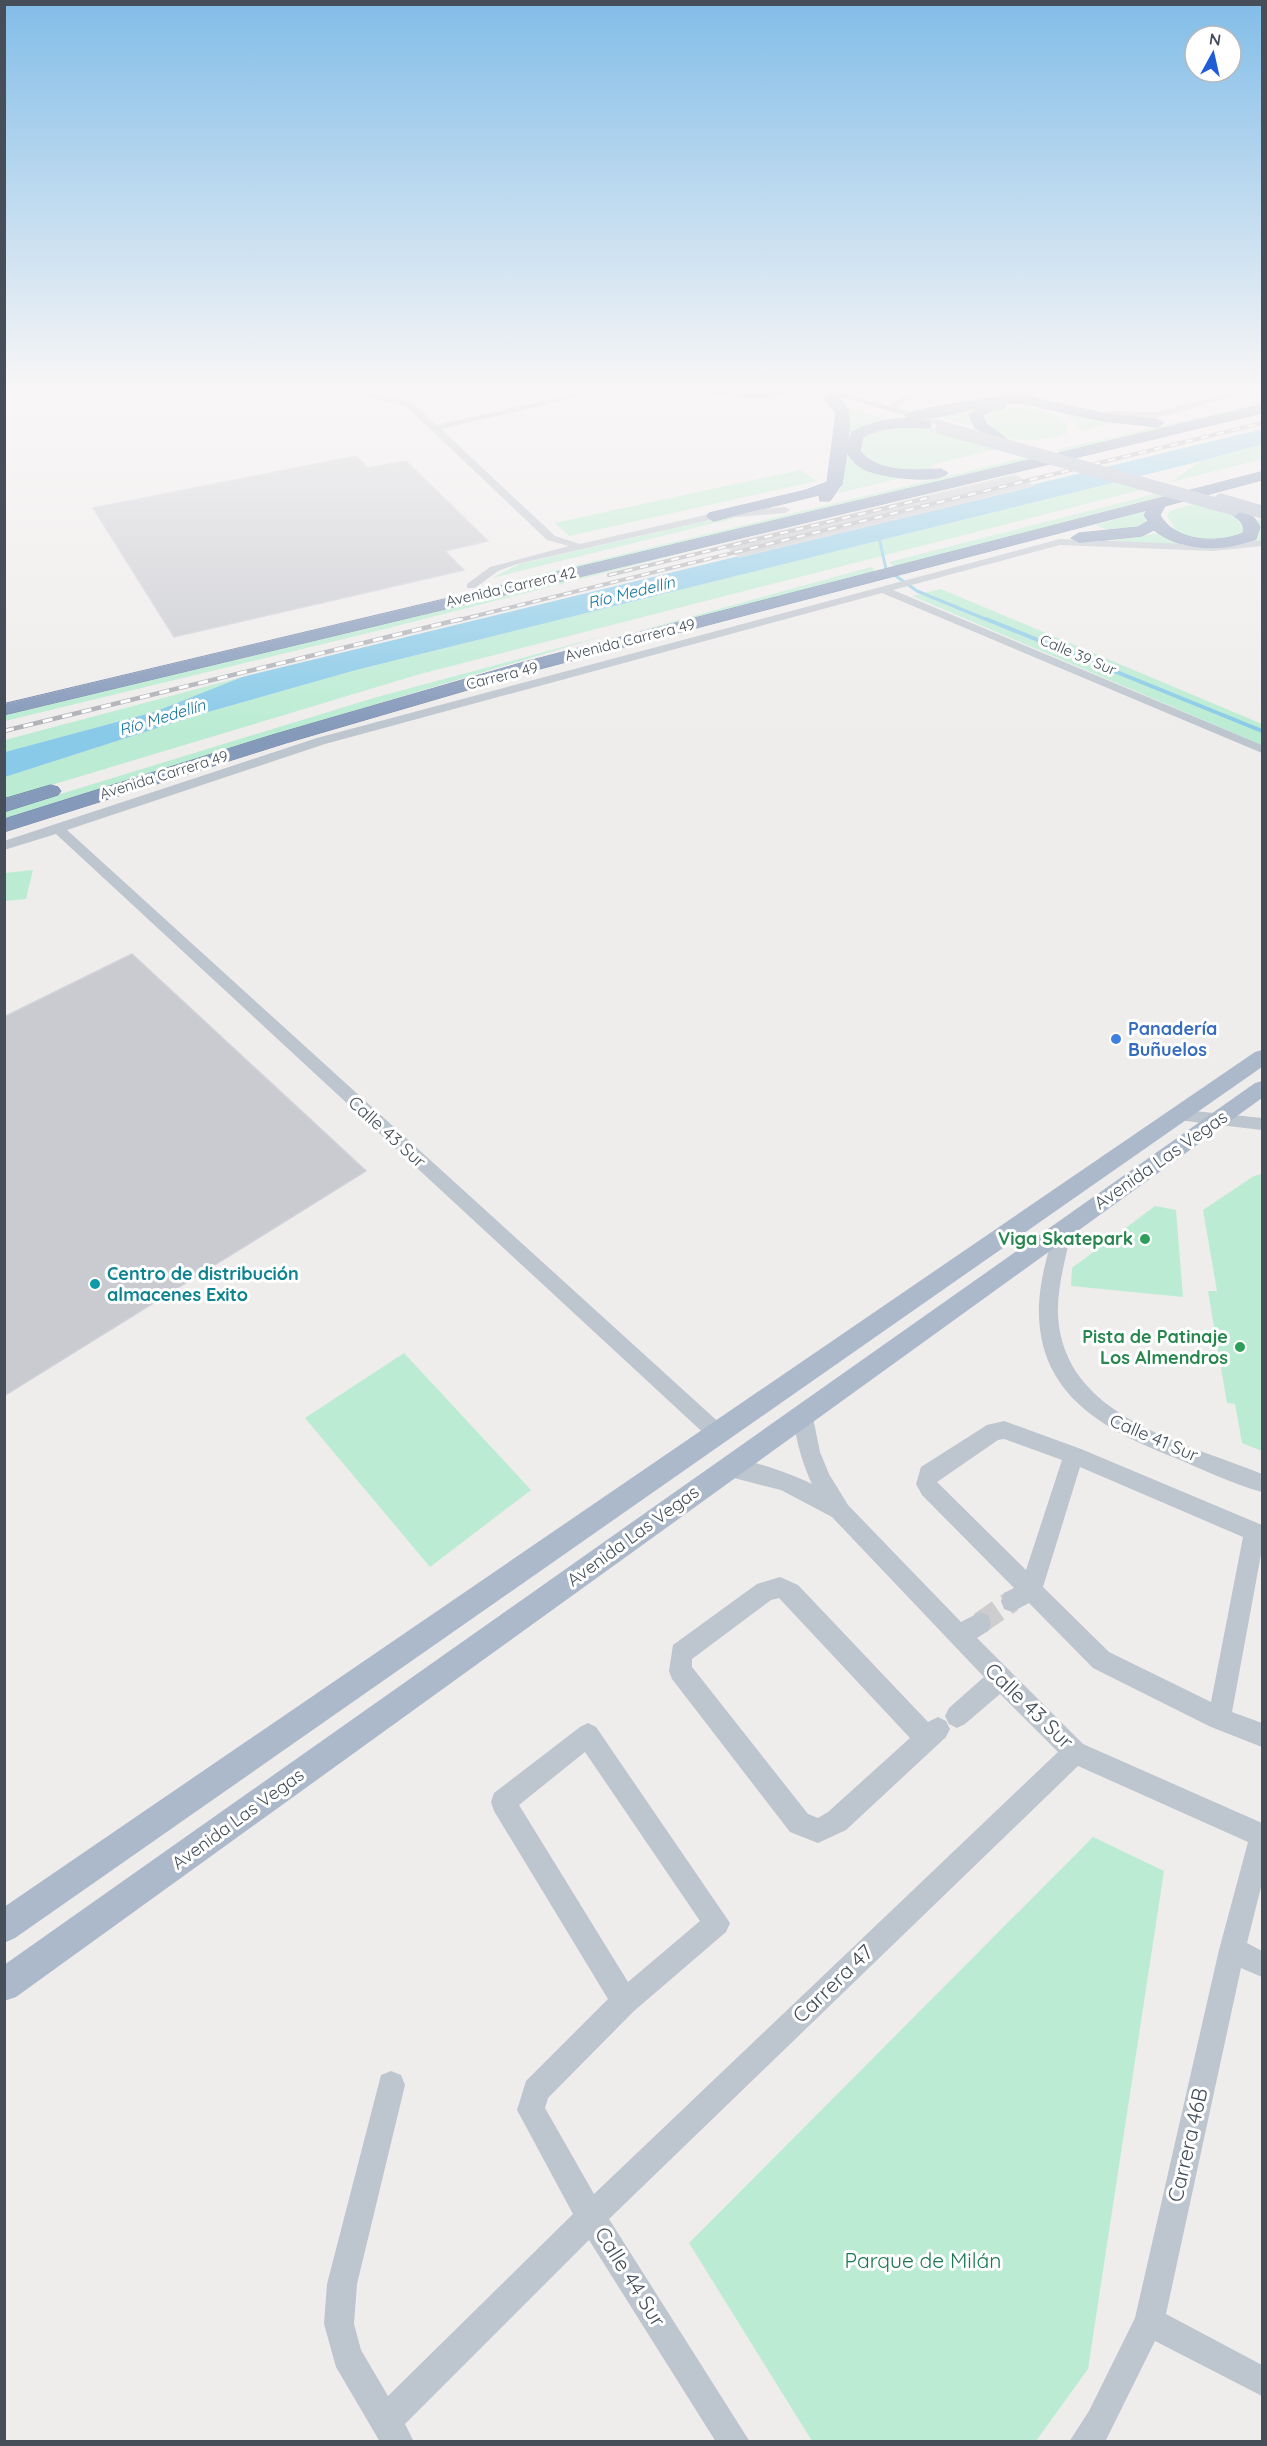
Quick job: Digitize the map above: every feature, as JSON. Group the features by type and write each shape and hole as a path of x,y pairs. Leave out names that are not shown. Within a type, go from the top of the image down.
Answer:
{"highway":[{"path":"714,516 768,503"},
{"name":"Avenida Carrera 42","path":"4,699 812,503"},
{"name":"Avenida Carrera 42","path":"4,710 868,503"},
{"name":"Avenida Carrera 49","path":"4,826 290,736 530,666 883,578 907,568 1125,503"},
{"name":"Avenida Carrera 49","path":"907,568 1156,503"},
{"path":"1159,503 1153,512 1155,523 1166,532 1187,540 1232,543 1243,540 1252,532 1248,519 1234,509"},
{"path":"1060,542 1142,531 1155,523"},
{"name":"Avenida Carrera 49","path":"371,693 671,614 883,578"},
{"path":"530,666 671,614"},
{"path":"110,674 172,669"},
{"path":"123,788 321,741"},
{"name":"Avenida Carrera 49","path":"4,806 72,785"}],"main road":[{"path":"1213,503 1263,517"},
{"path":"1231,503 1263,512"},
{"name":"Avenida Las Vegas","path":"4,1927 1175,1115 1263,1057"},
{"path":"1256,1092 1243,1090 1242,1082 1263,1065"},
{"name":"Avenida Las Vegas","path":"4,1985 1256,1092"}],"street":[{"path":"514,503 551,538 565,544 588,545"},
{"name":"Avenida Carrera 42","path":"471,586 504,565 714,516 785,510"},
{"path":"907,568 1060,542 1213,548 1263,543"},
{"name":"Carrera 49","path":"4,846 59,830 321,741 733,633 883,578"},
{"name":"Calle 39 Sur","path":"883,578 1263,749"},
{"name":"Calle 43 Sur","path":"59,830 717,1433"},
{"path":"1175,1115 1263,1124"},
{"name":"Calle 41 Sur","path":"1064,1228 1052,1279 1050,1327 1056,1352 1069,1381 1093,1408 1125,1428 1263,1483"},
{"path":"804,1414 810,1452 820,1479 841,1512"},
{"path":"1219,1719 1259,1534 1074,1455 1013,1432 994,1431 928,1474 926,1479 929,1488 1022,1595 1101,1660 1219,1719 1263,1735"},
{"path":"1022,1595 1074,1455"},
{"path":"729,1468 786,1481 808,1490 841,1512"},
{"name":"Calle 43 Sur","path":"841,1512 959,1636 1075,1752 1263,1836"},
{"path":"941,1728 790,1593 780,1587 765,1591 681,1653 679,1659 680,1671 799,1823 812,1832 823,1831 837,1821 1001,1678"},
{"path":"959,1636 980,1623"},
{"path":"588,1735 717,1923 625,2002 503,1802 588,1735"},
{"name":"Carrera 47","path":"392,2431 591,2217 1075,1752"},
{"name":"Carrera 46B","path":"1085,2442 1100,2422 1149,2321 1232,1950 1263,1836"},
{"path":"1232,1950 1263,1964"},
{"name":"Calle 44 Sur","path":"625,2002 536,2091 531,2110 591,2217 734,2442"},
{"path":"391,2085 342,2284 339,2324 347,2356 392,2431"},
{"path":"1149,2321 1263,2381"}],"green space":[{"path":"647,503 717,503 569,536 555,523"},
{"path":"834,503 851,503 557,573 466,592"},
{"path":"1030,503 1089,503 420,674 5,799 5,777 201,714 356,670"},
{"path":"1119,503 1137,503 896,568 889,562"},
{"path":"1198,503 1235,514 1243,520 1245,534 1227,540 1218,540 1199,539 1172,532 1175,529 1167,516 1170,511"},
{"path":"1147,510 1144,513 1146,523 1134,528 1114,531 1096,525"},
{"path":"735,518 492,578 519,564 715,519"},
{"path":"1255,519 1262,521 1262,540 1206,545 1112,541 1159,533 1191,544 1256,537 1259,534"},
{"path":"722,543 389,628 5,721 5,715"},
{"path":"871,567 878,573 632,633"},
{"path":"941,589 1262,724 1262,745 912,596"},
{"path":"607,635 214,753 5,821 5,811 377,697"},
{"path":"242,677 154,712 5,752 5,740"},
{"path":"33,870 26,899 5,901 5,873"},
{"name":"Pista de Patinaje Los Almendros","path":"1262,1174 1262,1451 1242,1443 1235,1404 1227,1403 1208,1291 1217,1291 1203,1210 1254,1176"},
{"name":"Viga Skatepark","path":"1155,1206 1176,1210 1183,1297 1071,1286 1072,1268"},
{"path":"404,1353 531,1490 430,1567 305,1418"},
{"name":"Parque de Milán","path":"1093,1837 1164,1871 1088,2369 1036,2441 812,2441 689,2243"}],"water":[{"name":"Río Medellín","path":"957,503 1031,503 356,670 201,714 5,777 5,752 154,712 242,677"}],"building":[{"path":"118,503 449,503 488,541 445,551 464,570 174,637 93,508"},
{"path":"898,503 962,503 739,557 724,545"},
{"name":"Centro de distribución almacenes Exito","path":"132,954 366,1171 4,1396 4,1017"}],"waterway":[{"path":"878,533 886,569 917,591 990,621"},
{"path":"986,619 1262,731"}],"tunnel":[{"path":"980,1623 1012,1601"}],"railway":[{"path":"609,575 906,503"},
{"path":"455,621 935,503"},
{"path":"4,731 461,619"}],"place":[{"name":"Panadería Buñuelos","path":"1116,1039"},
{"name":"Viga Skatepark","path":"1145,1239"},
{"name":"Centro de distribución almacenes Exito","path":"95,1284"},
{"name":"Pista de Patinaje Los Almendros","path":"1240,1347"}]}
